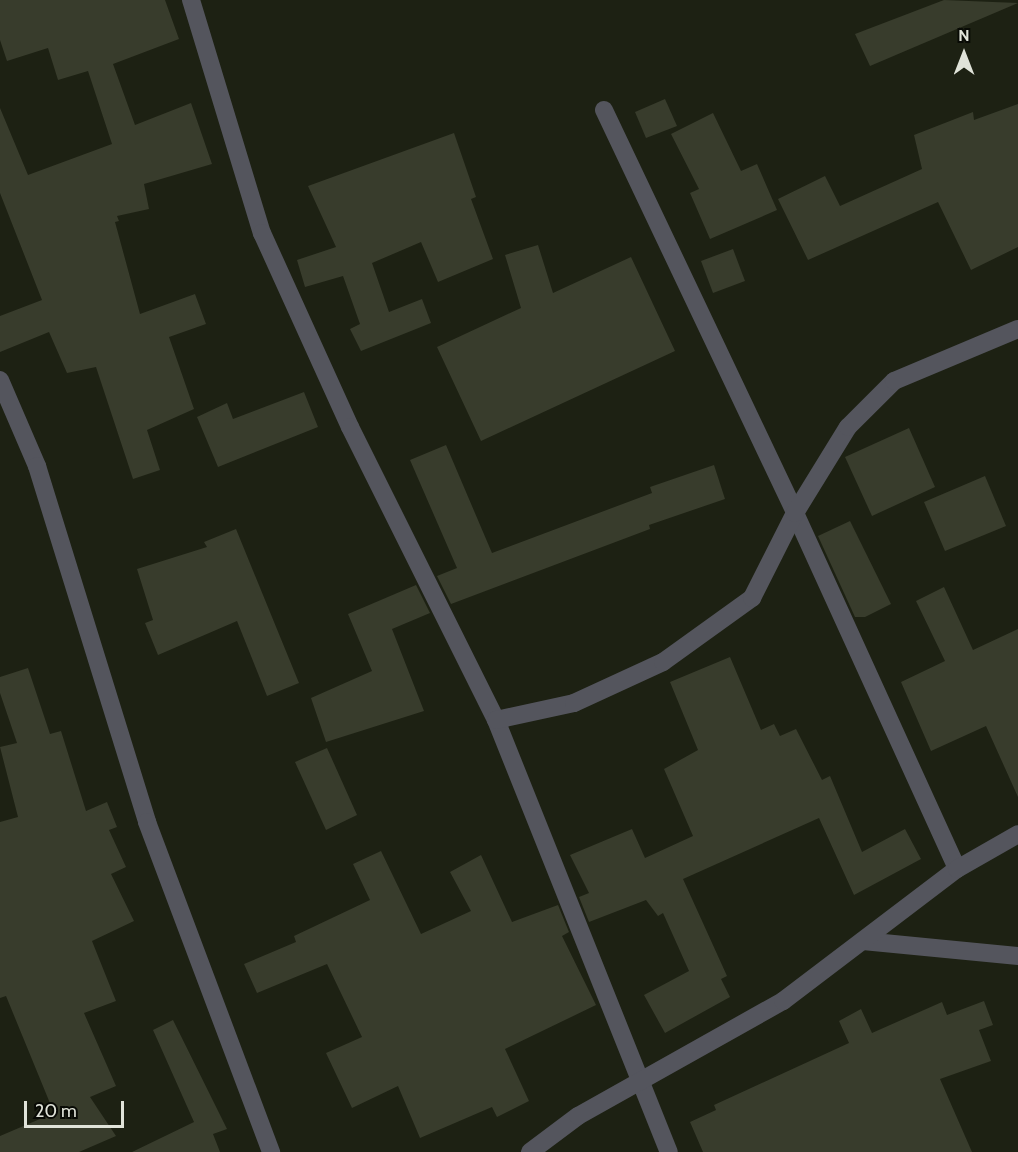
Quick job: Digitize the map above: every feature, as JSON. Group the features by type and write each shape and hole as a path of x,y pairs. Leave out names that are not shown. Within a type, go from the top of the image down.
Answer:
{"street":[{"path":"191,0 262,233 350,427 496,720 669,1152"},
{"path":"603,110 795,513 957,869"},
{"path":"496,720 574,703 663,662 752,598 795,513 848,427 894,381 1018,329"},
{"path":"0,380 37,466 147,822 271,1152"},
{"path":"530,1152 579,1116 783,1001 957,869 1018,834"},
{"path":"863,940 1018,956"}],"building":[{"path":"0,0 165,0 179,39 113,64 135,125 191,103 212,164 144,184 149,209 117,216 119,221 115,222 140,314 195,294 206,324 169,337 194,409 147,430 160,470 133,479 96,367 67,373 49,332 0,352 0,316 42,300 0,193 0,108 28,175 112,144 88,71 58,80 48,48 7,61 0,40"},
{"path":"944,0 1018,3 870,66 855,34"},
{"path":"665,99 677,126 646,138 635,112"},
{"path":"1018,104 1018,247 971,270 938,202 808,260 778,199 825,176 840,206 922,169 914,135 973,112 974,120"},
{"path":"713,113 741,171 757,164 777,210 710,239 690,193 699,189 671,134"},
{"path":"454,133 476,197 471,199 493,259 438,282 421,242 372,263 389,312 422,299 431,323 361,351 350,329 360,324 343,276 305,287 297,260 336,247 308,186"},
{"path":"538,245 553,293 631,257 675,351 481,441 437,347 521,308 505,255"},
{"path":"733,249 745,281 713,293 701,261"},
{"path":"304,392 318,427 218,467 197,417 227,403 233,419"},
{"path":"909,428 935,487 872,516 845,457"},
{"path":"446,445 492,553 652,493 650,487 714,465 725,499 649,525 650,529 451,604 437,576 457,568 410,460"},
{"path":"985,476 1006,526 945,551 924,502"},
{"path":"850,521 891,604 865,617 855,617 818,536"},
{"path":"236,529 299,683 267,696 237,621 158,655 145,623 153,620 137,569 207,547 204,542"},
{"path":"416,585 430,613 392,629 424,711 326,742 311,698 372,671 348,614"},
{"path":"944,587 973,650 1018,629 1018,797 986,726 931,751 901,682 945,661 916,601"},
{"path":"730,657 761,730 774,724 780,736 796,729 822,780 830,776 862,852 905,829 921,859 854,895 819,818 683,879 727,976 721,979 730,997 665,1033 644,995 689,971 663,913 658,916 646,900 589,922 579,897 589,893 570,855 632,829 645,858 693,836 664,769 698,750 670,682"},
{"path":"28,668 50,734 61,731 86,811 107,802 117,827 109,830 126,867 111,874 134,921 92,941 116,1001 84,1013 116,1086 90,1097 116,1136 79,1152 0,1152 0,1136 54,1113 6,996 0,998 0,822 18,817 0,747 17,743 0,693 0,677"},
{"path":"327,748 357,815 326,830 295,762"},
{"path":"381,851 421,934 471,911 450,872 481,855 512,922 558,905 569,932 562,936 596,1005 505,1049 529,1101 497,1117 492,1107 420,1138 398,1086 352,1108 326,1053 362,1037 327,964 257,993 244,964 296,942 294,936 370,900 353,864"},
{"path":"984,1001 993,1025 979,1030 991,1061 940,1079 972,1152 703,1152 690,1122 716,1110 714,1105 849,1043 839,1021 861,1009 872,1033 942,1002 947,1015"},
{"path":"173,1020 227,1129 213,1134 220,1152 132,1152 194,1122 153,1030"}]}
